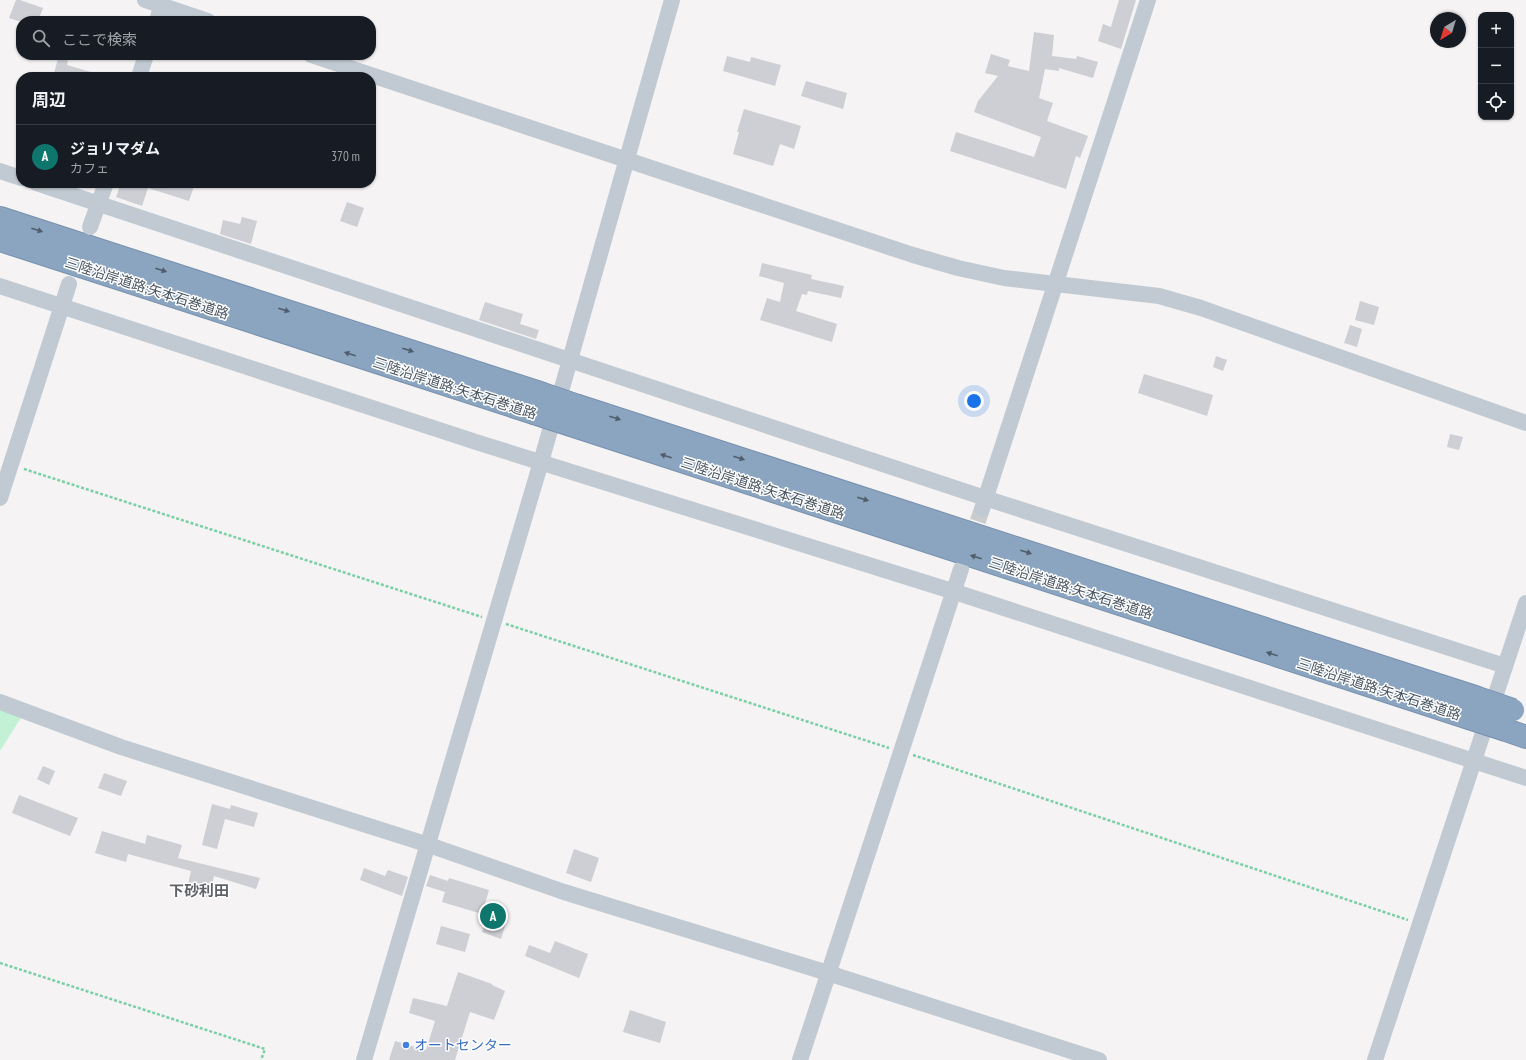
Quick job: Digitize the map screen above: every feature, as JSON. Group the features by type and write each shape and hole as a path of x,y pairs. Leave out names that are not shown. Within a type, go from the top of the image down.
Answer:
{"highway":[{"name":"三陸沿岸道路;矢本石巻道路","path":"0,218 537,404"},
{"name":"三陸沿岸道路;矢本石巻道路","path":"0,240 537,404 1475,697 1518,722"},
{"name":"三陸沿岸道路;矢本石巻道路","path":"574,416 1469,718 1518,722"}],"street":[{"path":"145,0 163,3 196,16"},
{"path":"364,1060 429,845 541,462 672,0"},
{"path":"983,504 1148,0"},
{"path":"159,16 163,3"},
{"path":"141,72 144,60"},
{"path":"326,60 363,72"},
{"path":"376,76 913,255 958,268 1004,278 1159,296 1201,308 1526,422"},
{"path":"0,171 16,176"},
{"path":"52,188 570,360 983,504 1505,666"},
{"path":"90,227 104,188"},
{"path":"0,498 69,284"},
{"path":"0,286 62,305 476,442 955,592 1526,778"},
{"path":"800,1060 955,592 961,569"},
{"path":"1375,1060 1526,603"},
{"path":"0,702 121,747 429,845 564,892 828,973 1099,1060"}],"path":[{"path":"11,465 902,752 1419,924"},
{"path":"0,963 265,1049 261,1060"}],"green space":[{"path":"0,708 22,716 0,751"}],"building":[{"path":"16,0 43,8 40,16 16,16 16,20 9,18"},
{"path":"1119,0 1136,0 1121,49 1098,41 1103,24 1111,27"},
{"path":"1034,32 1054,35 1052,56 1076,59 1077,56 1098,62 1093,78 1059,68 1059,71 1045,69 1039,98 1053,103 1047,121 1088,136 1080,158 1076,156 1066,189 950,151 956,132 1034,157 1041,137 974,112 978,101 998,76 985,73 991,54 1010,60 1008,66 1029,71"},
{"path":"727,56 750,62 751,57 781,65 775,86 723,71"},
{"path":"58,60 68,60 67,65 91,72 54,72"},
{"path":"806,81 847,93 843,109 801,96"},
{"path":"744,109 801,126 794,149 780,144 773,166 733,154 739,132 737,132"},
{"path":"119,188 148,188 142,206 116,197"},
{"path":"148,188 193,188 189,201"},
{"path":"347,202 364,208 357,227 340,221"},
{"path":"242,217 257,221 251,244 220,234 223,220 240,224"},
{"path":"762,263 812,275 811,279 844,286 841,298 808,291 807,295 802,294 796,311 837,324 832,342 760,320 767,298 780,302 784,283 759,276"},
{"path":"1360,301 1379,307 1374,325 1355,320"},
{"path":"485,302 523,314 520,324 539,330 536,339 479,320"},
{"path":"1350,325 1362,329 1357,347 1344,343"},
{"path":"1216,356 1227,360 1223,371 1213,367"},
{"path":"1144,374 1213,395 1207,416 1138,393"},
{"path":"1450,434 1463,437 1459,450 1447,447"},
{"path":"43,766 55,771 49,785 37,779"},
{"path":"104,773 127,781 121,796 98,788"},
{"path":"19,795 78,818 70,836 12,813"},
{"path":"212,804 230,809 231,805 258,813 254,827 225,819 217,849 202,845"},
{"path":"102,831 145,844 147,835 182,845 178,858 260,878 256,889 214,876 209,898 186,893 191,871 128,854 126,862 95,853"},
{"path":"574,849 599,858 591,882 566,873"},
{"path":"364,868 385,876 388,870 408,877 402,896 360,880"},
{"path":"430,875 448,881 449,878 489,890 482,914 442,902 445,892 426,886"},
{"path":"487,917 506,923 501,939 482,932"},
{"path":"441,926 470,934 465,952 436,944"},
{"path":"555,941 588,954 579,978 525,956 529,945 550,953"},
{"path":"458,972 492,984 505,991 494,1020 470,1012 455,1060 389,1060 395,1041 426,1050 435,1021 409,1013 413,998 447,1006"},
{"path":"630,1010 666,1022 660,1043 623,1032"}],"tunnel":[{"path":"970,544 982,509"}],"place":[{"name":"ジョリマダム","path":"493,916"},
{"name":"オートセンター","path":"406,1045"}],"district":[{"name":"下砂利田","path":"199,890"}]}
